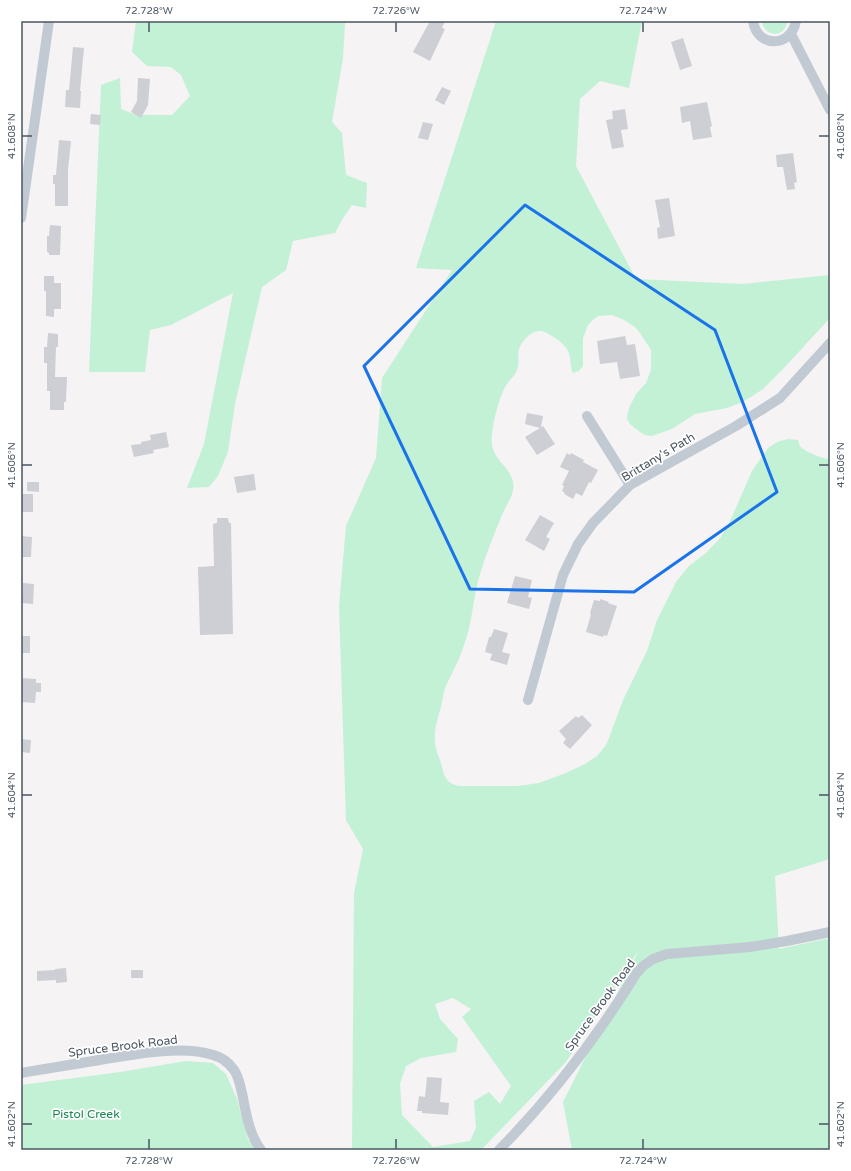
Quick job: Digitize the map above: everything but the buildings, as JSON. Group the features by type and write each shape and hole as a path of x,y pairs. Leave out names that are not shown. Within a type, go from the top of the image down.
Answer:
{"street":[{"path":"21,218 48,21"},
{"path":"753,21 755,29 759,35 764,39 771,41 785,39 794,28 796,21"},
{"path":"790,34 830,110"},
{"name":"Brittany's Path","path":"528,700 564,575 578,544 592,523 630,485 736,426 780,398 830,343"},
{"path":"587,416 630,485"},
{"name":"Spruce Brook Road","path":"499,1150 538,1108 595,1037 636,974 643,966 653,959 667,954 750,947 830,932"},
{"name":"Spruce Brook Road","path":"21,1073 158,1052 196,1052 212,1054 229,1063 236,1072 250,1129 254,1140 261,1150"}],"highlighted area":[{"path":"525,205 715,330 777,492 634,592 470,589 364,366"}],"green space":[{"path":"136,21 345,21 343,58 332,122 342,133 346,175 367,183 366,208 352,205 335,233 293,241 286,270 262,287 235,404 228,452 218,476 209,487 187,488 204,444 233,293 171,325 150,330 145,372 89,372 101,85 120,78 121,109 136,115 172,115 190,96 181,75 171,67 147,66 132,52"},
{"path":"496,21 642,21 629,88 600,81 580,99 576,166 636,279 743,284 830,275 830,318 763,389 740,403 727,408 695,414 672,429 652,436 645,435 640,432 630,424 627,419 630,406 636,394 646,383 651,370 651,350 635,327 612,315 598,316 588,325 583,338 583,366 579,371 573,373 568,350 562,343 552,336 538,331 532,333 524,340 519,349 517,370 508,382 501,396 492,432 492,445 494,451 512,477 513,490 496,529 482,567 468,634 445,689 436,723 435,743 446,779 455,785 460,786 518,786 539,783 566,773 585,764 597,756 606,745 623,700 647,651 657,620 676,582 689,566 706,553 721,537 731,519 752,471 768,448 780,441 788,439 798,440 800,446 806,451 830,459 830,859 775,876 779,949 830,938 830,1150 572,1150 563,1102 639,950 566,1062 481,1150 352,1150 354,893 363,849 346,820 339,606 346,526 376,458 382,378 452,270 416,268","holes":["453,998 471,1009 462,1017 511,1086 500,1104 489,1092 474,1101 476,1128 470,1141 433,1147 402,1115 400,1084 406,1066 421,1058 456,1052 458,1039 440,1019 435,1004"]},
{"path":"762,21 787,21 786,27 783,31 775,34 767,31"},
{"name":"Pistol Creek","path":"186,1061 213,1063 226,1074 237,1099 248,1139 255,1150 21,1150 21,1085 120,1072"}]}
